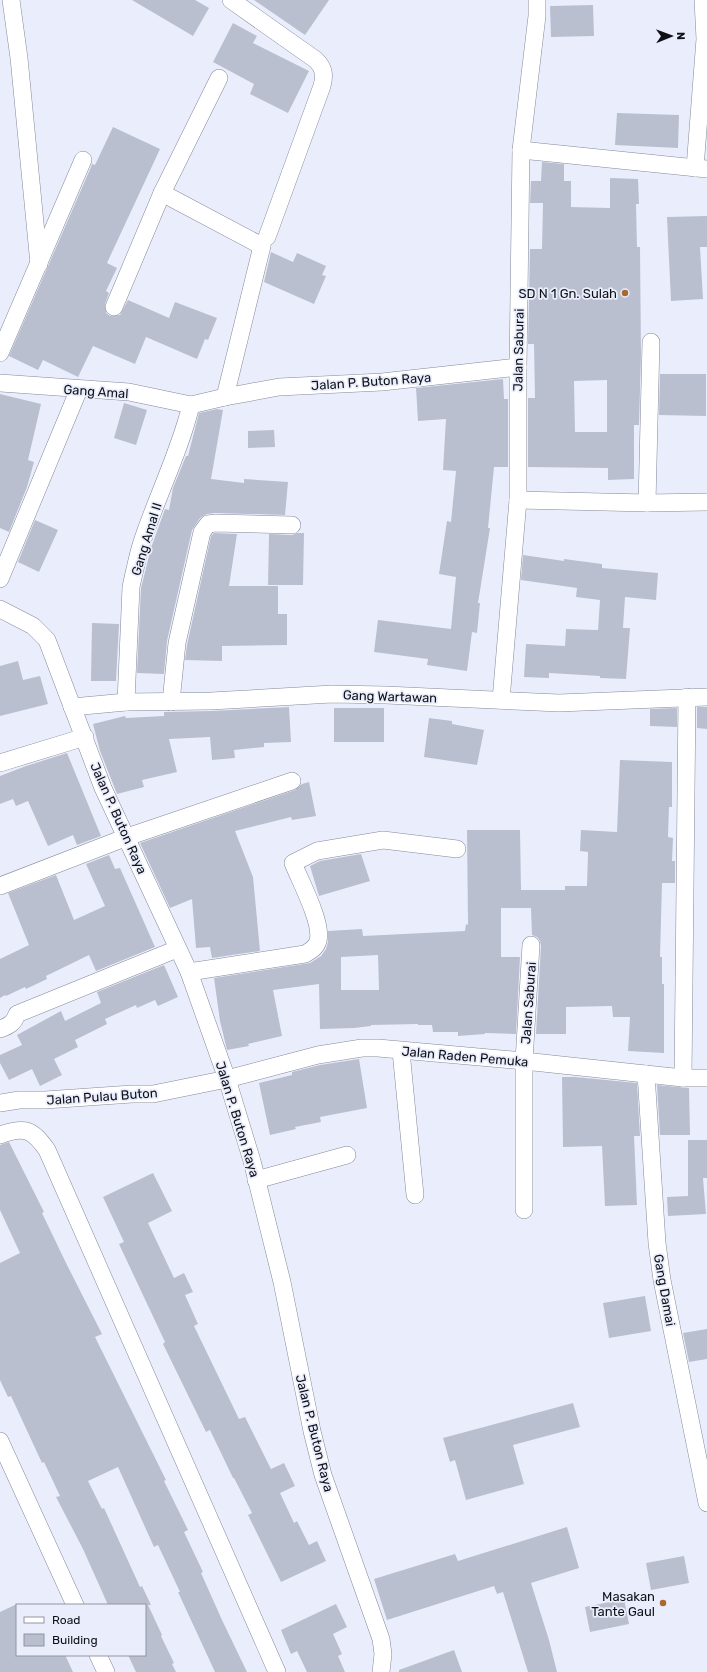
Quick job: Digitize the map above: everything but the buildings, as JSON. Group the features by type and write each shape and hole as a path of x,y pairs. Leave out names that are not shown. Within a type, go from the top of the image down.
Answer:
{"street":[{"path":"11,0 19,58 39,264"},
{"path":"231,0 316,60 324,71 322,86 268,237"},
{"name":"Jalan Saburai","path":"501,700 518,500 521,150 537,16 537,0"},
{"path":"521,150 701,168 706,39 703,0"},
{"path":"114,307 162,193 219,78"},
{"path":"0,353 83,160"},
{"path":"162,193 262,246 225,397"},
{"path":"647,503 651,342"},
{"name":"Jalan P. Buton Raya","path":"191,406 225,397 279,387 382,382 518,367"},
{"name":"Gang Amal","path":"0,383 129,392 191,406"},
{"path":"0,580 79,389"},
{"name":"Gang Amal II","path":"126,702 131,587 141,545 185,428 191,406"},
{"path":"518,500 647,503 707,502"},
{"path":"171,702 177,643 202,532 208,524 215,523 292,525"},
{"name":"Jalan P. Buton Raya","path":"0,609 33,626 47,640 85,737 103,788 189,972 227,1079 256,1180 282,1282 312,1431 323,1475 381,1639 383,1654 381,1672"},
{"name":"Gang Wartawan","path":"72,707 126,702 211,701 332,694 559,703 707,697"},
{"path":"683,1078 688,697"},
{"path":"0,763 85,737"},
{"path":"0,886 127,838 292,781"},
{"path":"189,972 305,954 314,948 318,943 318,923 293,863 317,851 383,840 457,849"},
{"name":"Jalan Saburai","path":"524,1210 524,1061 531,945"},
{"path":"0,1029 9,1026 14,1021 17,1014 177,949"},
{"name":"Jalan Raden Pemuka","path":"227,1079 318,1055 362,1048 378,1048 524,1061 683,1078 707,1078"},
{"path":"401,1051 415,1195"},
{"name":"Gang Damai","path":"646,1074 657,1243 662,1280 707,1503"},
{"name":"Jalan Pulau Buton","path":"0,1103 31,1099 45,1100 153,1094 227,1079"},
{"path":"0,1135 8,1132 25,1130 38,1136 47,1150 277,1672"},
{"path":"256,1180 347,1155"},
{"path":"0,1441 75,1604"},
{"path":"98,1656 106,1672"}],"place":[{"name":"SD N 1 Gn. Sulah","path":"625,293"},
{"name":"Masakan Tante Gaul","path":"663,1603"}]}
